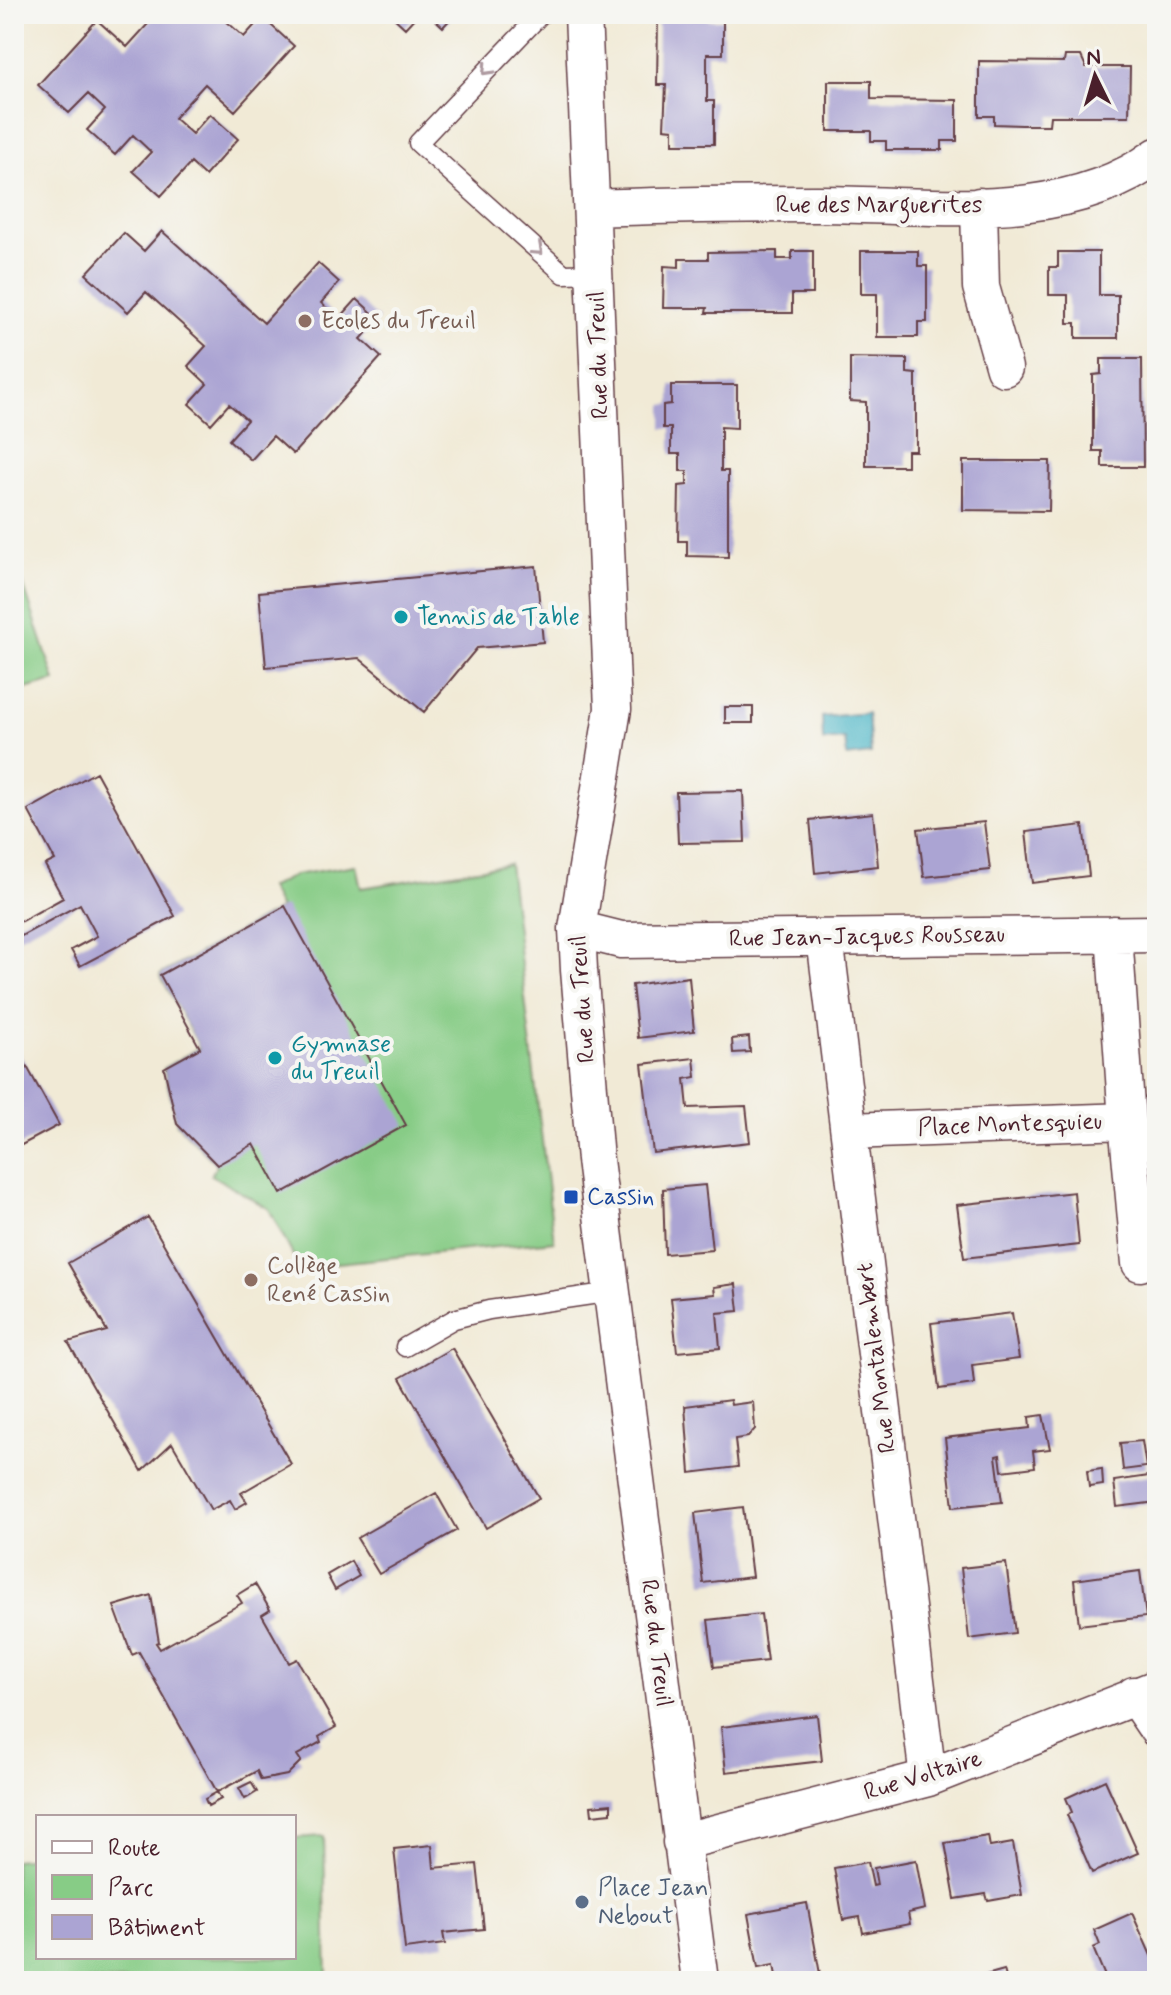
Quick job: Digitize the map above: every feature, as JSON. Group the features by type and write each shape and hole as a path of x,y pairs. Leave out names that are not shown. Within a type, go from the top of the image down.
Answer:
{"street":[{"name":"Rue du Treuil","path":"583,14 613,709 577,929 594,1145 700,1981"},
{"name":"Rue des Marguerites","path":"592,208 979,206 1050,201 1093,189 1157,156"},
{"path":"979,206 981,287 1004,368"},
{"name":"Rue Jean-Jacques Rousseau","path":"577,929 621,940 1157,934"},
{"name":"Place Montesquieu","path":"849,1131 1127,1121 1114,934"},
{"name":"Rue Montalembert","path":"825,938 928,1778"},
{"path":"1127,1121 1140,1263"},
{"path":"1146,1691 1157,1729"},
{"name":"Rue Voltaire","path":"681,1842 928,1778 1146,1691"}],"lane":[{"path":"541,14 418,143 564,274 596,273"},
{"path":"405,1347 454,1319 489,1310 612,1292"}],"green space":[{"path":"14,556 55,681 14,692"},
{"path":"509,864 554,1241 299,1267 269,1209 211,1175 217,1165 177,1124 164,1068 200,1047 160,975 280,909 269,888 295,875 356,865 361,888"},
{"path":"324,1836 327,1981 14,1981 14,1860 36,1858 36,1959 296,1959 296,1838"}],"water":[{"path":"868,713 871,754 847,757 845,739 823,741 822,717"}],"building":[{"path":"157,14 232,14 226,21 244,37 262,17 294,46 235,111 205,84 174,118 192,134 210,114 238,139 205,176 191,163 161,196 133,171 151,152 133,135 115,155 87,130 105,110 88,94 69,113 38,85 97,20 127,47"},
{"path":"390,14 418,14 405,28"},
{"path":"429,14 455,14 443,27"},
{"path":"658,15 707,16 707,20 723,20 723,54 707,54 707,101 714,101 714,144 673,144 673,129 664,128 666,85 657,85"},
{"path":"1065,56 1081,56 1086,67 1130,67 1129,116 1050,116 1049,125 1022,125 994,124 994,116 979,116 979,61 1064,62"},
{"path":"828,81 871,81 871,99 957,100 957,141 942,141 942,150 886,150 886,141 871,141 871,131 828,131"},
{"path":"162,231 264,323 318,263 339,282 321,303 339,319 357,299 379,319 361,339 381,357 293,454 273,436 251,460 229,440 247,420 229,404 211,424 189,404 207,384 188,366 206,346 146,292 128,312 86,274 124,233 144,251"},
{"path":"777,251 777,259 792,259 792,251 813,251 813,294 792,294 792,313 706,313 707,308 663,308 664,266 679,267 679,259 708,259 708,252"},
{"path":"861,251 918,251 918,266 927,266 927,322 918,322 918,337 877,337 877,294 861,294"},
{"path":"1058,252 1099,252 1099,295 1118,295 1118,338 1076,338 1076,323 1068,323 1068,295 1049,295 1049,267 1058,267"},
{"path":"850,358 907,359 907,373 916,374 916,451 907,451 907,466 866,466 866,402 850,401"},
{"path":"1101,359 1142,359 1143,467 1102,467 1102,451 1093,451 1093,375 1101,374"},
{"path":"671,385 737,385 737,428 721,427 721,471 728,471 728,557 687,556 687,541 678,541 679,486 687,485 687,471 680,471 680,454 671,454 671,428 663,428 663,405 671,404"},
{"path":"963,461 1050,461 1049,511 963,510"},
{"name":"Tennis de Table","path":"536,566 543,642 477,648 424,712 359,658 266,667 259,592"},
{"path":"725,707 753,707 753,723 725,723"},
{"path":"96,772 175,916 80,966 71,950 97,936 80,904 14,940 14,925 63,898 45,865 55,860 28,810"},
{"path":"743,791 745,842 678,843 676,792"},
{"path":"873,813 878,866 815,873 810,820"},
{"path":"984,822 990,870 924,877 918,829"},
{"path":"1083,825 1089,876 1032,883 1026,832"},
{"name":"Gymnase du Treuil","path":"285,906 406,1125 281,1194 254,1144 217,1165 177,1124 164,1068 200,1048 160,975"},
{"path":"689,977 694,1031 638,1038 632,985"},
{"path":"749,1037 750,1052 733,1053 732,1039"},
{"path":"14,1043 59,1125 14,1149"},
{"path":"694,1058 696,1077 685,1079 688,1108 746,1106 750,1142 653,1153 642,1064"},
{"path":"705,1185 712,1250 665,1254 663,1189"},
{"path":"1074,1192 1079,1245 964,1258 957,1205"},
{"path":"148,1217 291,1464 241,1493 247,1502 235,1509 230,1500 211,1510 172,1443 142,1471 68,1342 107,1331 68,1263"},
{"path":"736,1284 739,1311 717,1313 720,1348 677,1352 671,1298 715,1294 714,1287"},
{"path":"1012,1313 1019,1359 972,1365 974,1384 939,1389 931,1323"},
{"path":"1157,1340 1157,1366 1152,1367 1149,1341"},
{"path":"452,1348 539,1498 486,1528 400,1378"},
{"path":"730,1400 731,1405 753,1402 755,1429 748,1437 735,1439 738,1467 690,1473 685,1406"},
{"path":"1043,1415 1050,1449 1033,1451 1035,1467 1002,1471 1000,1455 996,1456 1002,1502 953,1507 945,1438 1030,1428 1029,1417"},
{"path":"1151,1431 1157,1431 1157,1464 1155,1464"},
{"path":"1142,1441 1146,1467 1123,1470 1120,1443"},
{"path":"1102,1469 1103,1485 1089,1487 1087,1471"},
{"path":"1156,1475 1157,1502 1117,1507 1114,1481"},
{"path":"436,1493 457,1530 379,1574 357,1538"},
{"path":"743,1507 752,1577 703,1583 695,1513"},
{"path":"351,1561 359,1576 335,1590 327,1575"},
{"path":"1006,1563 1015,1633 969,1639 961,1568"},
{"path":"1140,1571 1146,1617 1079,1625 1074,1580"},
{"path":"255,1584 270,1610 262,1615 289,1663 297,1659 336,1727 319,1737 321,1742 297,1755 301,1761 287,1775 261,1780 257,1771 217,1792 139,1652 132,1655 114,1606 151,1595 159,1642 156,1643 160,1649 242,1603 237,1595"},
{"path":"761,1614 767,1661 714,1667 708,1620"},
{"path":"817,1715 822,1761 726,1772 721,1727"},
{"path":"1105,1780 1138,1853 1092,1873 1067,1815 1072,1812 1066,1798"},
{"path":"251,1782 257,1792 245,1799 239,1788"},
{"path":"217,1792 221,1799 208,1806 205,1799"},
{"path":"611,1804 611,1813 592,1815 591,1806"},
{"path":"988,1836 990,1847 1013,1843 1022,1895 988,1901 986,1894 955,1899 945,1843"},
{"path":"432,1845 434,1868 477,1864 484,1929 443,1933 445,1944 405,1949 394,1849"},
{"path":"916,1860 925,1909 908,1913 910,1924 863,1933 860,1917 843,1920 834,1868 868,1862 873,1886 877,1885 874,1868"},
{"path":"807,1903 820,1974 777,1981 774,1965 758,1968 748,1914"},
{"path":"1132,1913 1157,1969 1157,1981 1107,1981 1093,1948 1100,1945 1094,1930"},
{"path":"1004,1970 1007,1981 968,1980"}],"place":[{"name":"Ecoles du Treuil","path":"305,321"},
{"name":"Tennis de Table","path":"401,617"},
{"name":"Gymnase du Treuil","path":"275,1058"},
{"name":"Cassin","path":"571,1197"},
{"name":"Collège René Cassin","path":"251,1280"},
{"name":"Place Jean Nebout","path":"582,1902"}]}
